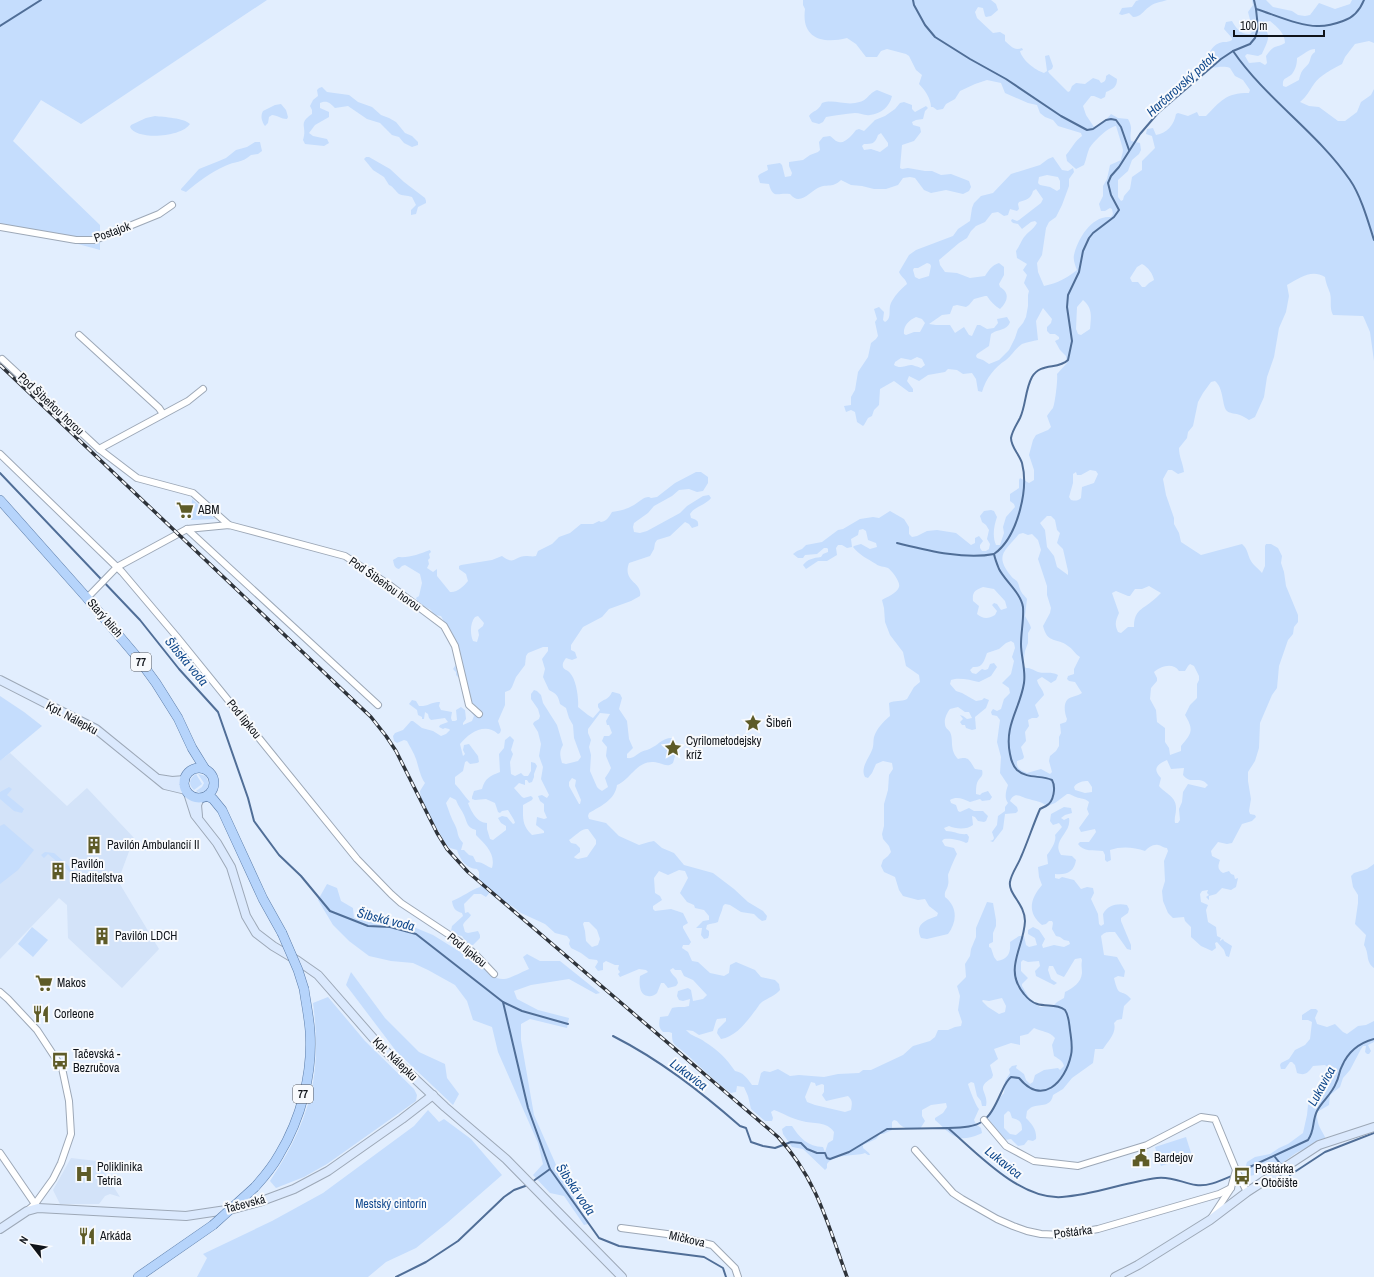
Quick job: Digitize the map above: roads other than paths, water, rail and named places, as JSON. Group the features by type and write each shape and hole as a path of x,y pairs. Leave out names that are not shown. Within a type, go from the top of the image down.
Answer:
{"main road":[{"name":"Starý blich","path":"0,500 138,657 178,718 192,748 205,770"},
{"name":"Starý blich","path":"191,771 192,748"},
{"path":"186,787 191,771 196,769 205,770"},
{"name":"77","path":"138,1277 213,1225 255,1187 279,1155 291,1132 300,1108 307,1077 310,1053 310,1032 304,989 282,933 263,898 222,810 214,787 214,779 212,775 205,770"},
{"name":"77","path":"186,787 196,798 204,797 213,799 222,810"},
{"path":"204,797 214,787"}],"street":[{"name":"Postajok","path":"0,227 76,240 95,240 159,214 172,205"},
{"path":"79,335 159,408 163,414"},
{"name":"Pod Šibeňou horou","path":"2,358 99,449 137,478 193,494 230,525"},
{"path":"99,449 188,401 203,389"},
{"name":"Pod lipkou","path":"0,454 117,567 177,637 357,858 401,903 475,954 494,974"},
{"name":"Pod Šibeňou horou","path":"87,598 117,567 187,529 230,525 344,556 388,584 444,626 455,646 469,706 479,714"},
{"path":"187,529 378,705"},
{"name":"Kpt. Nálepku","path":"0,680 96,729 157,778 172,781 186,787 195,815 217,843 231,867 246,916 256,933 273,946 318,975 380,1046 506,1159 622,1277"},
{"path":"200,822 197,812 198,801 204,797"},
{"name":"Ťačevská","path":"0,992 37,1030 62,1068 69,1101 71,1134 61,1163 53,1179 35,1204 0,1229"},
{"name":"Ťačevská","path":"27,1211 38,1208 48,1208 164,1216 186,1216 240,1207 294,1189 328,1170 402,1119 433,1095"},
{"path":"984,1120 1006,1146 1034,1161 1078,1166 1147,1145 1201,1117 1215,1119 1236,1170 1247,1192"},
{"path":"1115,1277 1138,1265 1210,1220 1247,1192 1319,1145 1374,1127"},
{"name":"Poštárka","path":"915,1150 953,1193 962,1199 1007,1223 1027,1231 1041,1234 1063,1235 1098,1229 1219,1194 1231,1188"},
{"path":"0,1152 35,1204"},
{"path":"1210,1220 1231,1188 1236,1170"},
{"name":"Mičkova","path":"621,1228 667,1234 712,1245 735,1268 738,1277"}],"waterway":[{"path":"0,26 41,0"},
{"path":"913,0 914,5 925,25 935,37 1006,79 1061,116 1087,130 1093,129 1106,120 1116,120 1121,127 1129,150"},
{"path":"1254,0 1256,9"},
{"name":"Harčarovský potok","path":"948,1128 976,1125 982,1122 992,1111 1005,1084 1011,1077 1019,1078 1028,1086 1036,1090 1051,1088 1064,1074 1072,1052 1069,1022 1065,1010 1060,1007 1040,1005 1030,1000 1018,985 1015,976 1016,958 1024,931 1025,921 1022,909 1012,891 1010,882 1040,809 1049,804 1054,790 1052,780 1025,775 1017,770 1012,763 1009,734 1024,683 1021,644 1023,607 1022,602 1016,592 999,569 994,554 1002,547 1009,537 1015,525 1022,499 1024,474 1021,460 1012,444 1011,438 1013,430 1022,413 1030,382 1032,377 1040,369 1059,365 1068,360 1072,341 1067,307 1068,295 1079,272 1083,251 1093,233 1114,217 1119,210 1111,195 1108,183 1111,176 1119,167 1140,134 1158,113 1221,59 1233,51 1250,44 1255,38 1258,28 1256,9 1296,22 1312,26 1322,26 1347,20 1353,16 1364,0"},
{"path":"1233,51 1261,85 1322,146 1350,180 1361,201 1374,240"},
{"name":"Šibská voda","path":"0,473 140,620 179,669 218,712 248,798 254,821 279,855 301,876 330,911 368,926 390,927 416,934 503,1002 528,1108 550,1169 599,1238 619,1246 704,1257 723,1268 726,1277"},
{"path":"897,543 958,555 982,556 994,554"},
{"name":"Lukavica","path":"503,1002 522,1011 568,1024"},
{"name":"Lukavica","path":"613,1036 647,1055 679,1077 740,1126 746,1128 751,1142 763,1146 775,1148 791,1142 801,1143 807,1149 817,1153 825,1153 827,1158 830,1159 849,1152 887,1129 948,1128 986,1162 1015,1183 1046,1196 1062,1197 1086,1194 1133,1182 1157,1178 1167,1178 1191,1184 1205,1185 1215,1183 1234,1175"},
{"name":"Lukavica","path":"1239,1172 1308,1140 1312,1133 1314,1118 1317,1111 1334,1087 1347,1056 1359,1046 1374,1039"},
{"path":"1284,1169 1290,1175 1325,1152 1374,1133"},
{"path":"1275,1157 1282,1166"},
{"path":"532,1182 550,1169"},
{"path":"396,1277 426,1262 458,1241 504,1197 514,1190 528,1185"}],"railway":[{"path":"0,365 371,717 396,751 437,833 447,849 468,872 778,1137 803,1169 812,1186 827,1221 847,1277"}],"place":[{"name":"ABM","path":"185,510"},
{"name":"Šibeň","path":"753,723"},
{"name":"Cyrilometodejsky kríž","path":"673,748"},
{"name":"Pavilón Ambulancií II","path":"94,845"},
{"name":"Pavilón Riaditeľstva","path":"58,871"},
{"name":"Pavilón LDCH","path":"102,936"},
{"name":"Makos","path":"44,983"},
{"name":"Corleone","path":"41,1014"},
{"name":"Tačevská - Bezručova","path":"60,1061"},
{"name":"Bardejov","path":"1141,1158"},
{"name":"Poliklinika Tetria","path":"84,1174"},
{"name":"Poštárka - Otočište","path":"1242,1176"},
{"name":"Arkáda","path":"87,1236"}],"park label":[{"name":"Mestský cintorín","path":"391,1204"}]}
